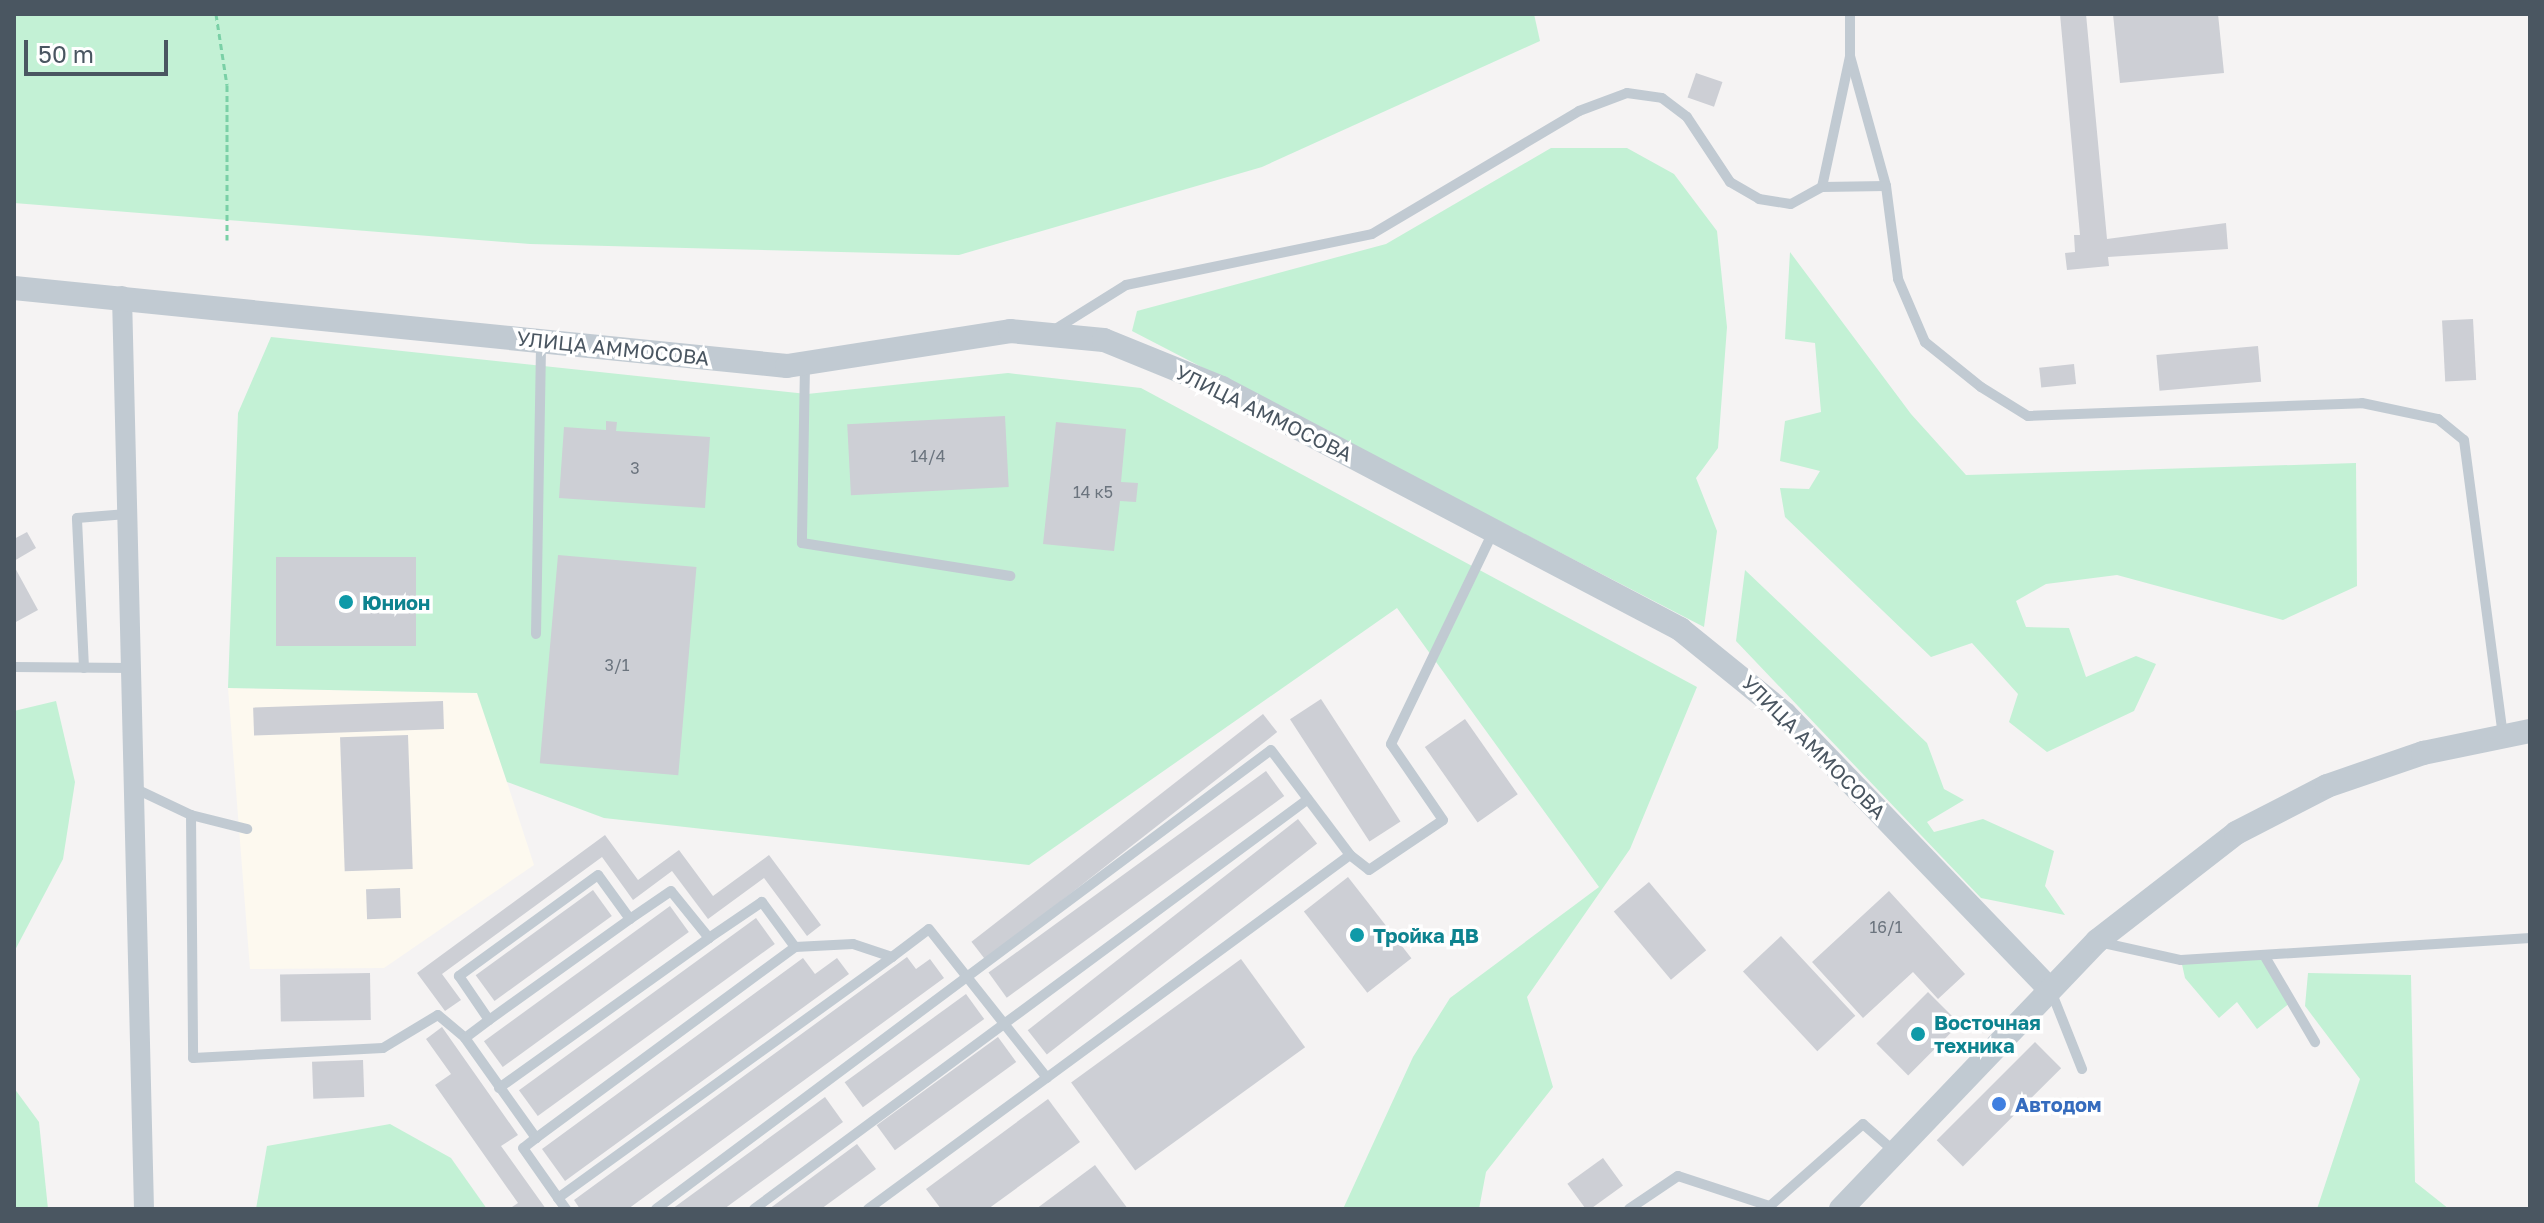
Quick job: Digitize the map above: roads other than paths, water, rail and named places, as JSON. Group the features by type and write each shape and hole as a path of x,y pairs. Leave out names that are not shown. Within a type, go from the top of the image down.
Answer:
{"street":[{"name":"УЛИЦА АММОСОВА","path":"14,288 122,296 541,341 805,365 1010,331 1053,332 1104,340 1222,388 1680,629 1739,673 2050,989"},
{"path":"122,296 144,1209"},
{"path":"1841,1209 2097,941 2236,833 2327,786 2503,735 2530,731"}],"lane":[{"path":"1822,187 1850,56 1850,14"},
{"path":"1850,56 1886,186 1898,279 1925,342 2028,416 2362,403 2438,419 2464,440 2503,735"},
{"path":"1053,332 1126,285 1372,234 1579,111 1627,93 1662,98 1687,117 1730,182 1759,199 1791,204 1822,187 1886,186"},
{"path":"536,634 541,341"},
{"path":"805,365 802,543 1010,576"},
{"path":"84,668 77,518 127,514"},
{"path":"656,1209 1271,750 1350,855 1369,870 1443,820 1391,744 1494,530"},
{"path":"14,667 131,668"},
{"path":"134,788 191,815 247,829"},
{"path":"754,1209 1308,799"},
{"path":"191,815 193,1058 383,1048 438,1015 465,1038 536,1138"},
{"path":"868,1209 1350,855"},
{"path":"489,1020 459,976 598,875 630,919"},
{"path":"465,1038 671,891 709,938"},
{"path":"499,1088 762,902 795,947"},
{"path":"558,1198 929,929 1047,1078"},
{"path":"2097,941 2181,960 2530,938"},
{"path":"566,1209 523,1148 795,947 853,944 892,957"},
{"path":"2264,955 2315,1042"},
{"path":"2050,989 2082,1069"},
{"path":"1629,1209 1678,1176 1770,1206 1863,1124 1896,1152"}],"place":[{"name":"Юнион","path":"346,602"},
{"name":"Тройка ДВ","path":"1357,935"},
{"name":"Восточная техника","path":"1918,1034"},
{"name":"Автодом","path":"1999,1104"}]}
